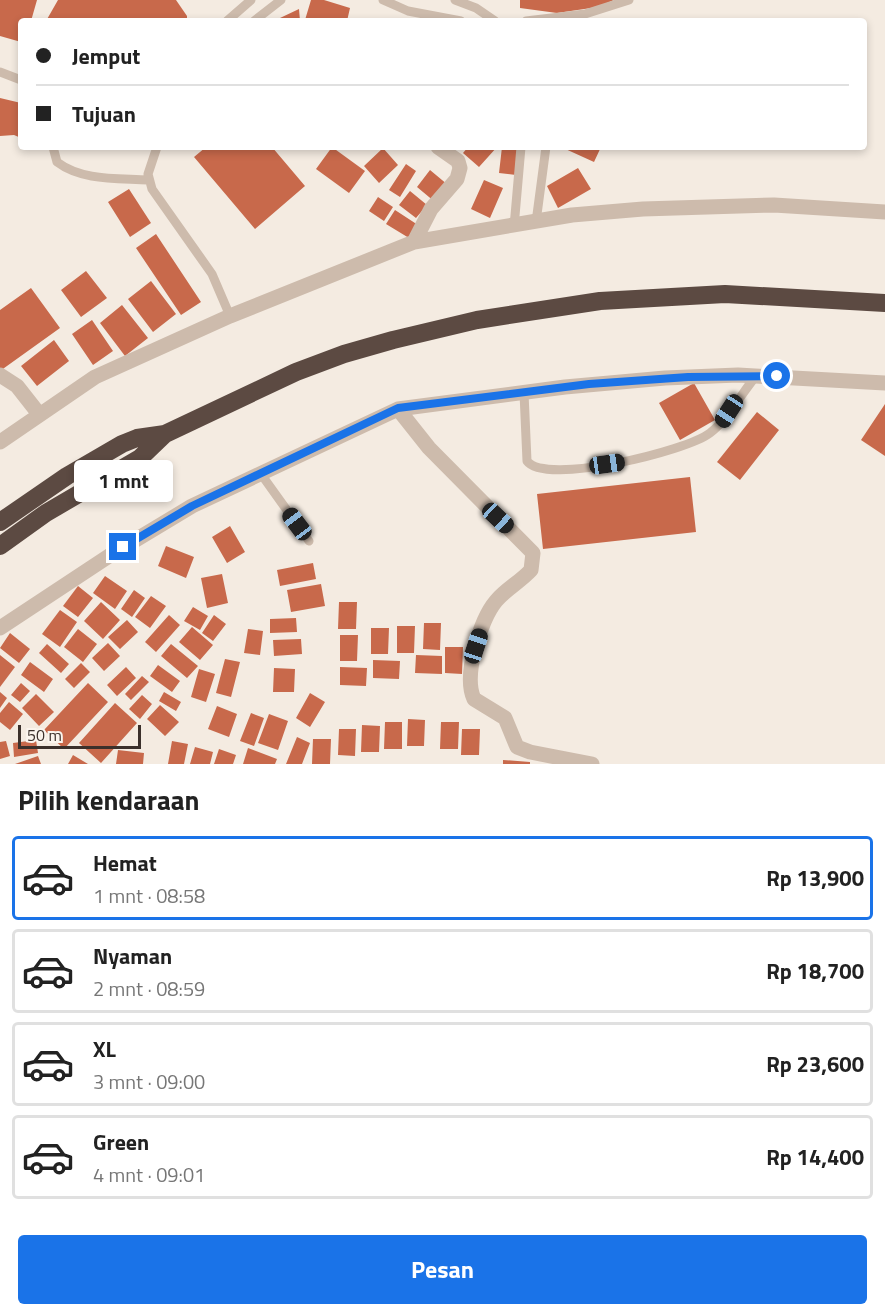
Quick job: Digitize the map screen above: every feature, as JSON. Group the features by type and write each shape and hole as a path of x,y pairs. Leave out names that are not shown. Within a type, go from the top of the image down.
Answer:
{"highway":[{"path":"0,522 98,456 137,438 165,434 285,377 344,354 477,320 600,301 679,295 725,294 885,303"},
{"path":"0,546 46,513 140,458 165,434"}],"street":[{"path":"414,242 431,209 457,178 460,168 459,161 442,150"},
{"path":"0,442 95,376 230,316 414,242 514,227 572,215 643,209 774,205 885,213"},
{"path":"0,375 17,386 39,414"},
{"path":"0,628 177,514 398,408 665,378 756,376 885,383"},
{"path":"398,408 429,448 533,553 531,570 498,599 485,618 472,666 471,684 474,699 505,718 517,747 530,752 592,764"}],"lane":[{"path":"230,18 251,0"},
{"path":"258,18 281,0"},
{"path":"382,0 408,10 447,18"},
{"path":"455,0 486,18"},
{"path":"551,18 585,14 629,0"},
{"path":"0,72 18,79"},
{"path":"54,150 57,162 68,169 93,176 148,180"},
{"path":"156,150 148,180 162,204 212,274 230,316"},
{"path":"514,227 521,150"},
{"path":"536,222 546,150"},
{"path":"524,393 527,461 533,467 553,470 633,460 678,449 702,438 721,423 756,376"},
{"path":"261,474 309,541"}],"building":[{"path":"0,0 37,0 32,18 18,18 18,41 0,36"},
{"path":"58,0 176,0 187,16 187,18 48,18"},
{"path":"311,0 324,0 350,8 348,18 306,18"},
{"path":"520,0 614,0 598,7 557,13 520,8"},
{"path":"299,9 300,18 280,18"},
{"path":"0,98 18,102 18,137 0,136"},
{"path":"202,150 275,150 305,186 255,229 194,157"},
{"path":"330,150 336,150 365,171 349,193 316,169"},
{"path":"381,150 385,150 398,165 379,183 364,166"},
{"path":"466,150 494,150 479,167 463,153"},
{"path":"502,150 519,150 516,175 499,173"},
{"path":"568,150 600,150 594,162"},
{"path":"406,164 416,171 400,197 389,190"},
{"path":"578,168 591,189 558,208 547,186"},
{"path":"430,170 448,185 435,202 417,187"},
{"path":"484,180 503,188 490,218 471,209"},
{"path":"129,189 151,223 130,237 108,202"},
{"path":"410,191 427,205 416,218 399,205"},
{"path":"378,197 393,207 384,221 369,211"},
{"path":"395,210 418,225 409,238 386,224"},
{"path":"156,234 201,302 181,315 136,248"},
{"path":"86,271 107,298 81,317 61,290"},
{"path":"151,281 176,314 153,332 128,299"},
{"path":"31,288 60,328 0,371 0,310"},
{"path":"122,305 148,338 125,356 100,323"},
{"path":"92,320 113,351 93,365 72,334"},
{"path":"54,340 69,361 37,386 21,366"},
{"path":"694,383 715,420 680,440 659,403"},
{"path":"885,404 885,456 861,440"},
{"path":"757,412 779,430 740,480 717,462"},
{"path":"690,477 696,532 543,549 537,494"},
{"path":"230,526 245,552 227,563 212,537"},
{"path":"166,546 194,557 186,578 158,566"},
{"path":"313,563 316,579 280,586 277,570"},
{"path":"222,574 228,603 207,608 201,578"},
{"path":"105,576 127,591 115,609 93,593"},
{"path":"321,584 325,606 291,612 287,590"},
{"path":"78,586 93,598 78,617 63,606"},
{"path":"134,590 145,598 132,617 121,609"},
{"path":"151,596 166,606 150,628 135,617"},
{"path":"101,602 120,620 103,639 84,621"},
{"path":"339,602 357,602 356,629 338,629"},
{"path":"193,607 208,616 200,630 184,621"},
{"path":"60,610 77,622 60,647 42,634"},
{"path":"169,615 180,625 156,652 145,642"},
{"path":"214,615 226,624 213,641 202,633"},
{"path":"296,618 297,632 270,633 270,619"},
{"path":"127,620 138,632 120,649 108,637"},
{"path":"424,623 441,623 440,650 423,649"},
{"path":"397,626 415,626 414,653 397,653"},
{"path":"192,627 213,645 200,660 179,642"},
{"path":"371,628 389,628 388,654 371,654"},
{"path":"78,629 97,644 83,662 64,647"},
{"path":"248,629 263,631 260,655 244,653"},
{"path":"10,633 30,649 19,663 0,648"},
{"path":"340,635 358,635 357,661 340,661"},
{"path":"301,639 302,654 274,656 273,640"},
{"path":"108,643 120,656 104,671 92,658"},
{"path":"47,644 69,664 61,673 39,653"},
{"path":"171,644 198,666 187,678 161,656"},
{"path":"445,647 463,647 462,674 445,673"},
{"path":"0,655 15,667 0,687"},
{"path":"416,655 442,656 442,674 415,673"},
{"path":"225,659 240,662 231,697 216,693"},
{"path":"373,660 400,661 399,679 373,678"},
{"path":"30,662 53,679 44,692 21,675"},
{"path":"81,663 90,672 74,688 65,679"},
{"path":"158,665 180,681 172,692 150,676"},
{"path":"126,667 136,678 117,696 107,685"},
{"path":"340,667 367,668 366,686 340,685"},
{"path":"274,668 295,669 294,692 273,692"},
{"path":"199,669 215,674 206,702 191,697"},
{"path":"142,676 149,682 131,700 125,694"},
{"path":"21,683 30,691 20,702 11,695"},
{"path":"88,683 108,702 64,749 44,730"},
{"path":"0,692 7,698 0,708"},
{"path":"164,692 181,702 176,711 159,701"},
{"path":"310,693 325,702 310,727 296,718"},
{"path":"36,694 54,712 39,726 22,708"},
{"path":"142,695 152,704 140,719 129,709"},
{"path":"9,702 23,714 10,730 0,722 0,713"},
{"path":"115,703 137,723 101,763 79,743"},
{"path":"160,705 179,722 165,736 147,719"},
{"path":"217,706 237,714 229,737 208,729"},
{"path":"251,713 264,718 254,746 240,741"},
{"path":"269,714 288,721 278,750 258,743"},
{"path":"408,719 425,720 424,746 407,746"},
{"path":"385,722 402,722 402,749 384,749"},
{"path":"441,722 459,722 458,749 440,749"},
{"path":"362,725 380,726 379,752 361,752"},
{"path":"339,729 356,729 355,756 338,755"},
{"path":"462,729 480,729 479,755 461,755"},
{"path":"297,737 310,743 302,764 286,764"},
{"path":"313,739 331,739 330,764 312,764"},
{"path":"36,740 38,753 14,757 13,743"},
{"path":"6,741 10,756 0,759 0,742"},
{"path":"172,741 188,744 184,764 168,764"},
{"path":"195,747 213,752 210,764 190,764"},
{"path":"248,748 277,759 275,764 243,764"},
{"path":"219,749 236,755 233,764 214,764"},
{"path":"118,750 144,753 143,764 116,764"},
{"path":"73,755 88,764 68,764"},
{"path":"38,756 41,764 15,764"},
{"path":"503,760 530,762 530,764 503,764"}],"route":[{"path":"123,547 192,506 398,408 589,384 688,377 777,376"}]}
